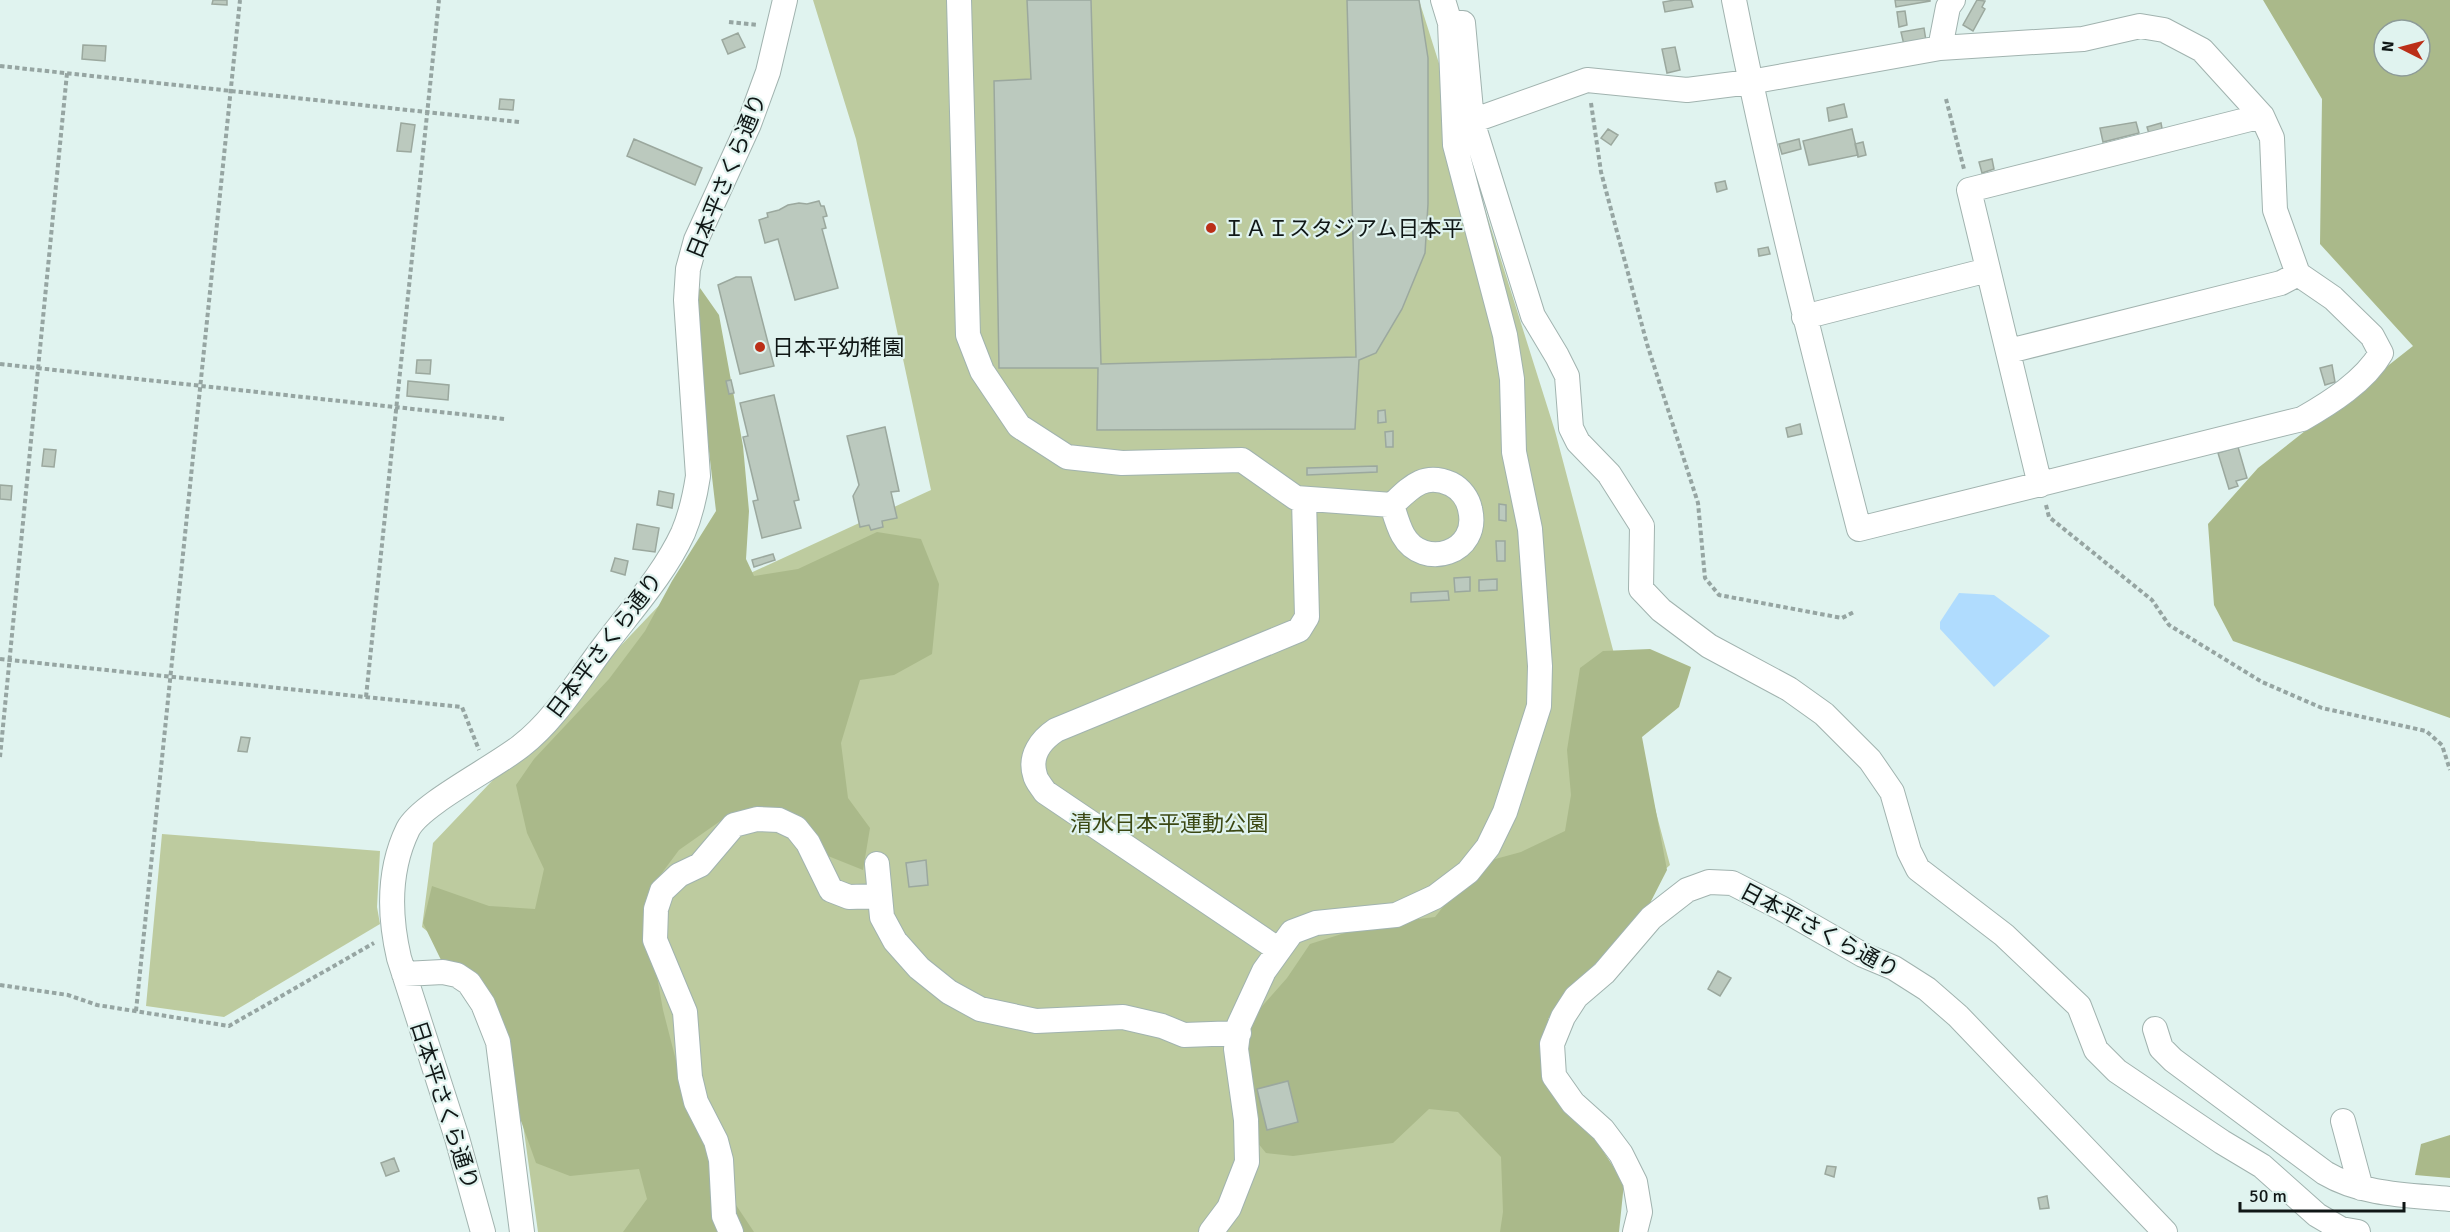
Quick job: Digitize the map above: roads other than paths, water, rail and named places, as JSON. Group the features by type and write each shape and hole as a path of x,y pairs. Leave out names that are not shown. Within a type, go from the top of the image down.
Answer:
{"street":[{"name":"日本平さくら通り","path":"483,1232 457,1138 404,974 393,932 391,897 397,858 409,827 426,808 488,770 523,745 555,711 664,565 682,533 694,502 698,476 686,300 688,269 696,240 749,124 768,72 785,0"},
{"path":"959,0 968,335 982,371 1019,426 1067,457 1122,463 1242,460 1296,498 1392,505"},
{"path":"1211,1232 1229,1208 1247,1162 1246,1120 1236,1049 1239,1025 1263,971 1292,932 1316,922 1396,915 1435,897 1468,872 1488,847 1505,813 1539,706 1540,666 1530,529 1514,452 1512,379 1505,335 1455,145 1450,23 1443,0"},
{"path":"1472,121 1587,80 1687,90 1750,82 1940,48 2083,39 2140,26 2164,30 2202,50 2262,117 2272,138 2275,210 2298,274 2333,298 2372,336 2381,353 2373,368 2321,408 2302,419 1859,529 1804,317 1750,82 1734,0"},
{"path":"1940,48 1948,7 1953,0"},
{"path":"1450,23 1463,23 1472,121 1533,316 1567,376 1571,428 1578,442 1609,474 1642,526 1641,589 1661,610 1709,646 1789,689 1824,714 1862,753 1892,792 1909,851 1918,869 2004,935 2079,1006 2096,1050 2116,1071 2262,1166 2317,1215 2341,1228 2358,1232"},
{"path":"2040,485 1969,190 2262,117"},
{"path":"1804,317 1988,270"},
{"path":"2009,351 2281,283 2298,274"},
{"path":"1279,950 1045,792 1035,775 1034,757 1044,738 1056,730 1299,630 1307,617 1304,499"},
{"path":"731,1232 724,1216 721,1160 716,1141 696,1102 690,1077 685,1012 655,940 656,909 663,891 679,875 700,865 734,825 757,819 779,820 796,828 808,843 831,890 849,897 880,896"},
{"path":"877,864 882,917 894,941 919,968 949,992 980,1009 1036,1022 1123,1017 1162,1026 1184,1035 1239,1034"},
{"name":"日本平さくら通り","path":"1635,1232 1640,1212 1635,1182 1621,1154 1603,1130 1573,1103 1554,1076 1552,1044 1563,1017 1576,997 1604,973 1651,918 1687,890 1709,882 1732,883 1863,955 1894,968 1927,989 1958,1016 2164,1232"},
{"path":"404,974 443,972 457,975 469,983 483,1004 498,1042 522,1232"},
{"path":"2155,1029 2161,1047 2173,1060 2325,1173 2343,1183 2361,1188 2450,1199"},
{"path":"2343,1121 2361,1188"}],"water":[{"path":"1959,593 1994,595 2050,636 1994,687 1940,629 1940,622"}],"place":[{"name":"ＩＡＩスタジアム日本平","path":"1211,228"},
{"name":"日本平幼稚園","path":"760,347"}],"park label":[{"name":"清水日本平運動公園","path":"1169,823"}]}
